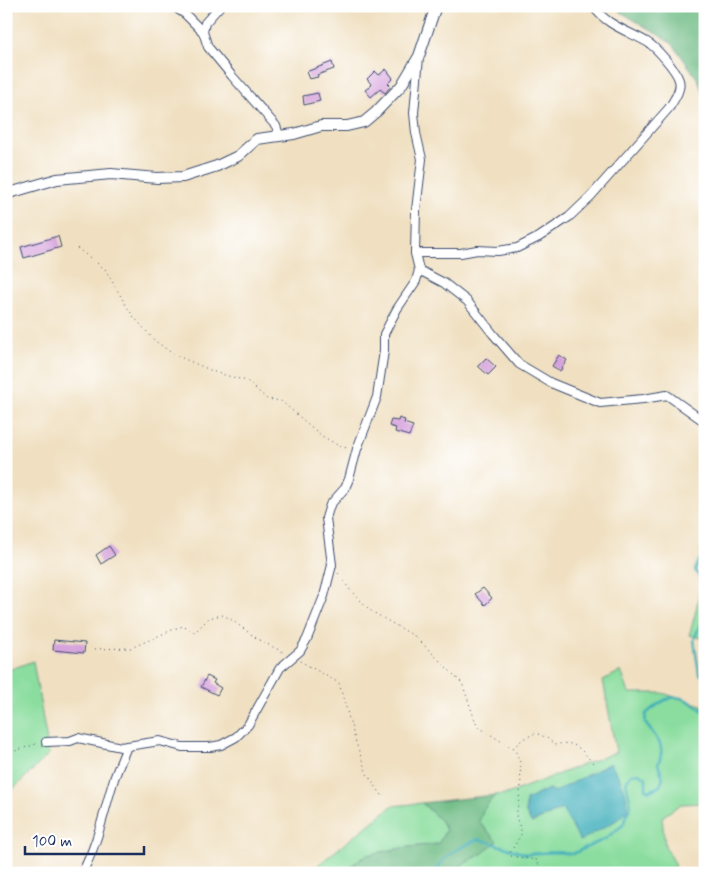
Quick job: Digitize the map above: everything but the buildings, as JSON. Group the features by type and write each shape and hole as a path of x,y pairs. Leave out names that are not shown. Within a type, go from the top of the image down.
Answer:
{"street":[{"path":"173,6 185,14 203,32 208,47 276,126 280,135"},
{"path":"203,32 205,23 220,6"},
{"path":"6,194 57,179 111,174 157,178 183,177 238,156 257,139 294,134 321,126 347,126 364,122 401,86 419,56 436,6"},
{"path":"415,253 477,250 498,251 517,248 539,237 570,217 669,108 678,94 680,80 670,65 649,43 618,28 598,14 593,6"},
{"path":"46,742 70,741 78,738 121,747 160,741 182,747 221,745 236,737 248,725 280,668 300,651 307,639 324,596 332,564 326,518 330,505 345,488 349,479 357,449 377,397 384,351 384,334 397,309 416,281 418,270 415,253 416,210 422,159 414,113 419,56"},
{"path":"418,270 444,283 467,301 520,364 551,383 600,403 667,395 705,422"},
{"path":"82,873 90,859 114,780 127,746"}],"path":[{"path":"77,248 105,269 127,307 154,340 174,354 217,373 246,381 267,399 280,402 322,436 341,447 357,449"},
{"path":"332,564 350,590 371,611 416,637 462,683 477,726 515,750 520,762 521,786 516,817 522,833 510,853 511,856 516,858 537,860 542,873"},
{"path":"95,649 131,648 174,628 183,626 194,633 209,618 222,616 230,618 258,640 339,683 356,743 368,774 384,798"},
{"path":"512,748 523,739 536,733 547,738 555,745 566,742 575,745 595,765"},
{"path":"6,754 46,742"}],"green space":[{"path":"611,6 705,6 705,101 699,81 672,43"},
{"path":"701,549 705,553 705,639 689,635 699,593"},
{"path":"33,661 49,754 6,796 6,671"},
{"path":"621,671 629,693 662,693 705,706 705,803 681,804 662,817 665,846 676,865 666,873 456,873 460,866 483,853 489,832 478,822 484,809 495,795 507,794 616,752 603,680","holes":["549,789 554,792 562,809 532,823 526,813 526,800"]},
{"path":"495,795 484,809 479,822 497,841 483,853 460,866 456,873 340,873 367,855 401,848 438,844 446,830 440,820 422,803"},
{"path":"422,803 440,820 446,830 438,844 401,848 367,855 340,873 308,873 392,806"}],"water":[{"path":"610,763 623,785 628,810 617,820 580,841 562,809 531,823 526,813 526,800 549,789 555,792"}],"waterway":[{"path":"705,556 699,560 695,570 705,587"},
{"path":"705,623 699,627 694,640 699,673 705,678"},
{"path":"435,873 448,856 479,839 526,854 557,852 572,854 605,839 623,825 631,805 626,782 631,774 639,773 646,778 646,789 649,791 660,786 663,778 658,764 661,747 645,723 646,714 662,702 675,697 688,701 705,712"},
{"path":"353,873 361,868 386,870 391,873"}]}
